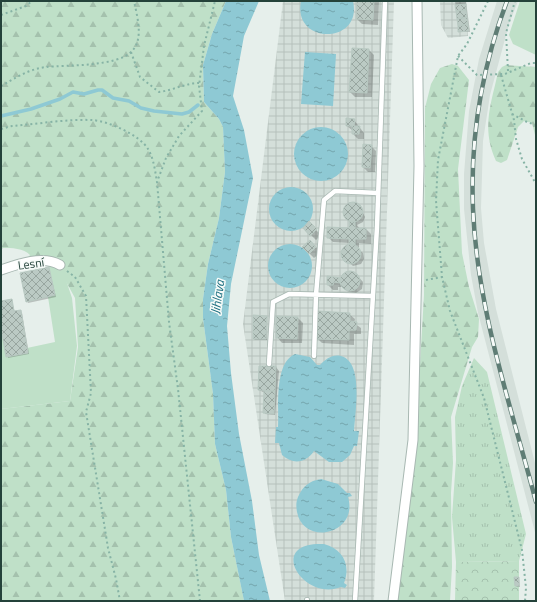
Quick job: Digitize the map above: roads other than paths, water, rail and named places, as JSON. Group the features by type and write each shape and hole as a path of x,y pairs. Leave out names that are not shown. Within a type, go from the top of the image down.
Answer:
{"street":[{"path":"393,601 412,440 418,166 416,1"},
{"name":"Lesní","path":"1,270 40,261 53,261 60,265"}],"lane":[{"path":"355,601 373,296 385,1"},
{"path":"314,356 316,295 324,200 335,191 378,193"},
{"path":"269,364 273,302 289,294 373,296"}],"water":[{"name":"Jihlava","path":"226,1 259,1 244,36 233,96 244,130 253,178 231,284 227,326 231,373 239,434 252,501 259,555 270,601 244,601 231,537 226,490 215,444 213,394 203,318 203,299 208,264 219,218 225,172 223,127 219,119 204,102 203,65 212,34"},
{"path":"301,1 353,1 353,15 348,26 339,32 327,34 316,32 307,26 301,15"},
{"path":"305,52 336,54 333,106 301,104"},
{"path":"321,127 331,129 340,135 346,144 348,154 346,164 340,173 331,179 321,181 311,179 302,173 296,164 294,154 296,144 302,135 311,129"},
{"path":"291,187 303,191 309,197 313,209 309,221 303,227 291,231 279,227 273,221 269,209 273,197 279,191"},
{"path":"290,244 302,248 308,254 312,266 308,278 302,284 290,288 278,284 272,278 268,266 272,254 278,248"},
{"path":"295,354 310,357 317,365 320,365 332,356 341,356 348,360 353,368 356,389 354,431 359,431 357,446 354,446 350,455 342,462 329,462 314,451 303,460 291,460 282,455 279,443 275,443 276,427 278,427 278,397 281,376 288,359"},
{"path":"321,479 338,484 352,496 348,497 349,510 346,520 339,527 329,532 309,530 302,523 297,512 296,504 304,487 313,481"},
{"path":"324,544 331,546 341,554 344,559 346,564 346,576 344,583 347,585 345,588 341,587 327,589 314,586 303,579 296,570 293,560 296,552 306,546"}],"waterway":[{"path":"1,116 31,109 60,99 73,92 84,94 98,90 102,90 113,98 129,101 141,108 154,111 182,114 189,112 198,105"}],"railway":[{"path":"507,1 498,26 484,77 476,129 473,209 476,246 488,320 506,393 536,502"}]}
